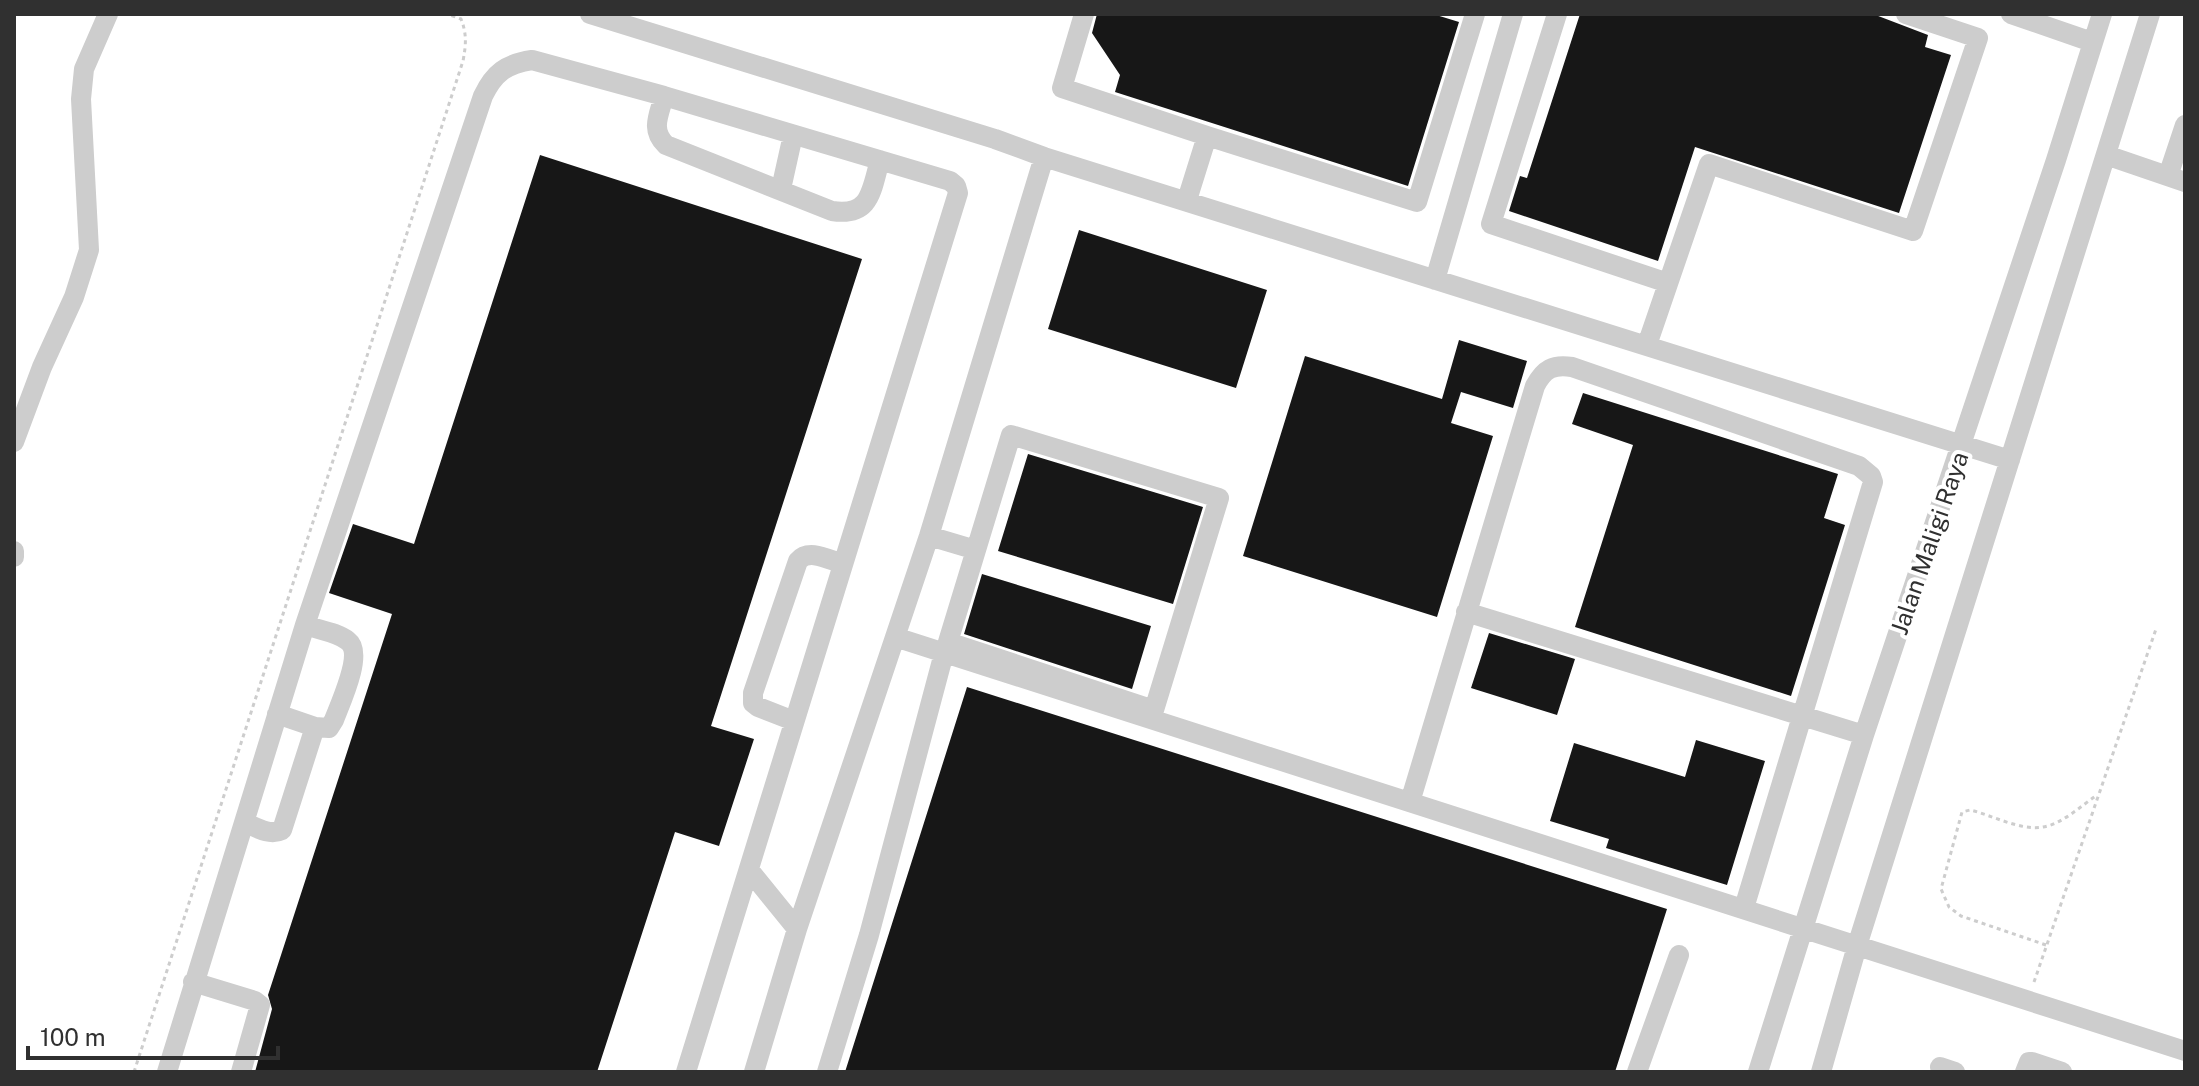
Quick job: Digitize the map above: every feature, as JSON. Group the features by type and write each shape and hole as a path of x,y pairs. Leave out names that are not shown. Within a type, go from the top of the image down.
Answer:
{"street":[{"path":"14,442 42,367 74,297 89,250 81,99 84,69 108,14"},
{"path":"590,14 2010,460"},
{"path":"1084,14 1062,88 1417,202 1475,14"},
{"path":"1435,280 1513,14"},
{"path":"1557,14 1491,224 1668,283"},
{"path":"1647,345 1709,164 1913,231 1978,38 1906,14"},
{"path":"2011,14 2092,42"},
{"name":"Jalan Maligi Raya","path":"1758,1072 1864,735 2102,14"},
{"name":"Jalan Maligi Raya","path":"1821,1072 1857,946 2150,14"},
{"path":"167,1072 305,625 411,303 489,84 497,72 532,60 950,181 958,193 686,1072"},
{"path":"664,96 656,127 658,137 666,145 832,211 849,214 860,209 868,199 880,160"},
{"path":"2106,155 2176,179 2185,125"},
{"path":"781,189 793,135"},
{"path":"1187,200 1207,136"},
{"path":"754,1072 797,929 929,536 1044,157"},
{"path":"1410,802 1535,386 1545,370 1561,365 1572,367 1859,466 1871,476 1873,488 1744,908"},
{"path":"1011,435 1219,498 1154,710 948,642 976,550 1011,435"},
{"path":"929,536 976,550"},
{"path":"794,721 758,707 753,703 753,693 798,561 809,554 843,564"},
{"path":"1466,612 1864,735"},
{"path":"277,714 325,729 331,724 355,660 353,647 348,640 305,625"},
{"path":"895,637 2185,1051"},
{"path":"827,1072 869,935 944,653"},
{"path":"246,823 268,832 282,830 315,727"},
{"path":"750,871 797,929"},
{"path":"1637,1072 1679,955"},
{"path":"193,982 260,1005 241,1072"},
{"path":"2025,1072 2029,1062 2032,1062 2062,1072"}],"path":[{"path":"447,14 461,19"},
{"path":"461,19 469,14"},
{"path":"134,1072 463,61 466,36 461,19"},
{"path":"2027,1001 2156,629"},
{"path":"2046,945 1961,916 1949,907 1941,889 1962,812 1970,810 2030,827 2045,827 2099,793"}],"building":[{"path":"1097,14 1433,14 1459,22 1408,186 1115,92 1120,75 1092,33"},
{"path":"1580,14 1873,14 1928,35 1925,47 1951,55 1899,213 1695,147 1658,261 1509,211 1520,176 1527,178"},
{"path":"540,155 862,259 711,726 754,739 719,846 675,832 597,1072 255,1072 272,1009 268,995 392,614 329,593 353,524 414,544"},
{"path":"1079,230 1267,290 1236,388 1048,329"},
{"path":"1459,340 1527,361 1513,408 1461,392 1451,423 1493,436 1437,617 1243,556 1305,356 1442,399"},
{"path":"1583,393 1838,474 1824,518 1845,525 1791,696 1575,627 1633,445 1572,424"},
{"path":"1028,454 1203,507 1173,604 998,551"},
{"path":"982,574 1151,626 1132,689 964,634"},
{"path":"1489,633 1575,659 1557,715 1471,688"},
{"path":"967,687 1667,909 1615,1072 845,1072"},
{"path":"1696,740 1765,761 1727,885 1606,848 1609,839 1550,821 1574,743 1685,777"}]}
